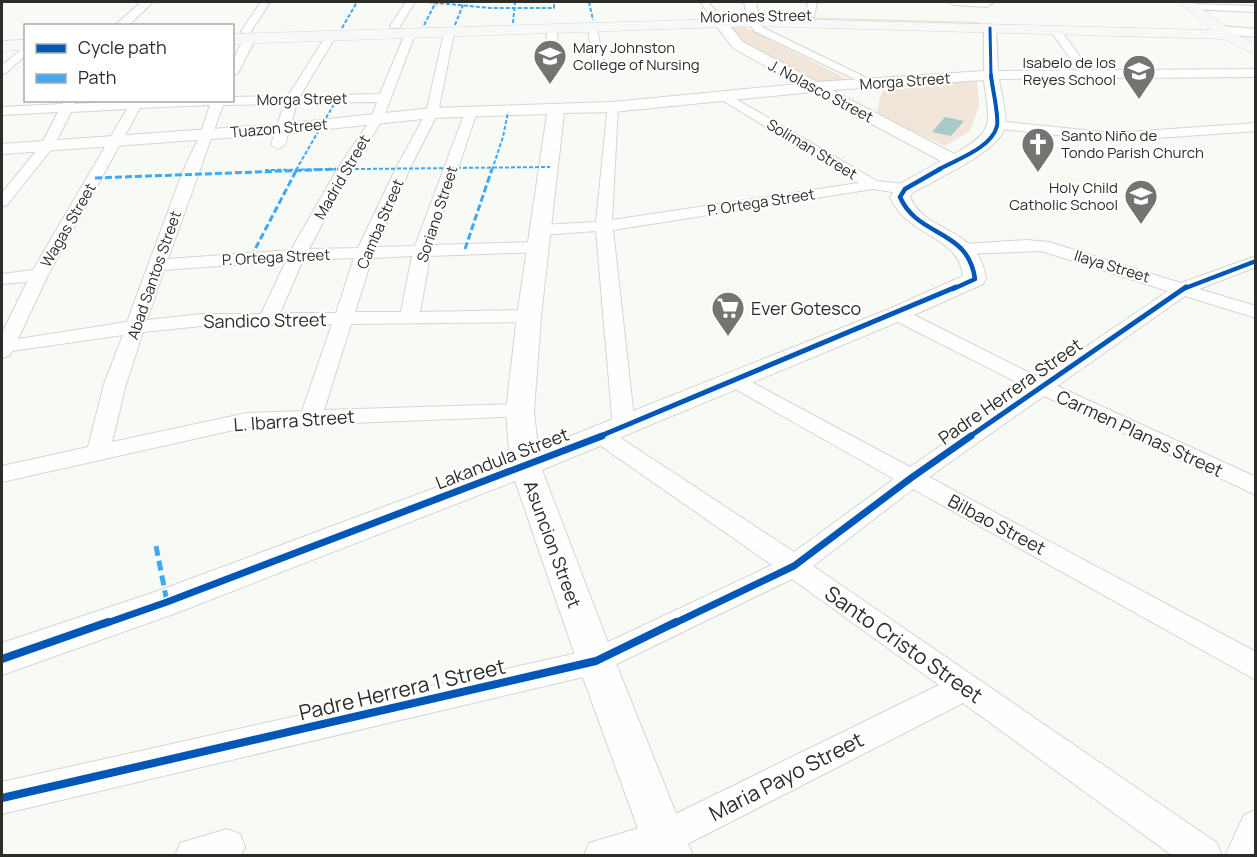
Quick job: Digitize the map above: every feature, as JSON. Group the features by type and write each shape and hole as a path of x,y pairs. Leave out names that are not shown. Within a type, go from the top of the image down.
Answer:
{"main road":[{"path":"987,3 989,24"},
{"path":"1188,4 1224,32 1256,50"},
{"name":"Moriones Street","path":"243,33 330,36 592,29 718,19 752,12 812,8 1054,30 1224,32"},
{"name":"Moriones Street","path":"752,12 989,24 1224,32"},
{"name":"Moriones Street","path":"243,33 395,26 718,19"},
{"path":"2,37 24,37"},
{"path":"2,46 24,47"}],"street":[{"path":"122,24 147,2"},
{"path":"395,26 410,2"},
{"name":"J. Nolasco Street","path":"704,2 738,45 748,52 953,160"},
{"path":"954,2 987,3"},
{"path":"234,67 243,33 264,4"},
{"path":"1188,4 1256,9"},
{"path":"752,12 758,29 871,83"},
{"path":"965,249 912,215 901,204 900,196 906,189 981,146 992,136 997,125 991,75 989,24"},
{"path":"592,29 599,67"},
{"path":"552,30 552,68"},
{"path":"1054,30 1087,74"},
{"name":"Moriones Street","path":"1224,32 1250,33"},
{"name":"Camba Street","path":"311,417 365,252 403,168 432,113 449,33"},
{"name":"Madrid Street","path":"268,319 297,255 345,168 377,119 410,34"},
{"path":"280,137 292,99 330,36"},
{"path":"2,71 24,49"},
{"name":"Morga Street","path":"556,110 612,107 814,87 991,75 1256,73"},
{"name":"Soliman Street","path":"724,96 873,186 906,189"},
{"name":"Morga Street","path":"234,101 386,98"},
{"path":"4,114 20,99"},
{"name":"Morga Street","path":"4,114 68,104 177,102"},
{"name":"Abad Santos Street","path":"98,452 115,384 190,171 207,135 218,102"},
{"name":"Wagas Street","path":"2,348 39,275 136,103"},
{"path":"2,202 47,146 68,104"},
{"path":"612,107 604,226 613,431"},
{"name":"Tuazon Street","path":"2,149 207,135 280,137 377,119 432,113 556,110"},
{"name":"Asuncion Street","path":"556,110 520,411 525,465 667,847"},
{"name":"Soriano Street","path":"410,318 422,251 471,112"},
{"path":"997,125 1114,137 1256,127"},
{"name":"P. Ortega Street","path":"158,265 297,255 422,251 540,238 604,226 873,186"},
{"name":"Ilaya Street","path":"965,249 1043,246 1256,312"},
{"name":"Lakandula Street","path":"2,659 167,602 525,465 737,382 897,314 975,279 976,266 965,249"},
{"name":"Padre Herrera Street","path":"794,566 911,478 1044,388 1184,288 1256,261"},
{"path":"2,279 39,275"},
{"name":"Carmen Planas Street","path":"897,314 1044,388 1256,487"},
{"name":"Sandico Street","path":"2,348 135,327 202,320 530,316"},
{"name":"Bilbao Street","path":"737,382 1256,667"},
{"name":"L. Ibarra Street","path":"2,474 247,420 520,411"},
{"name":"Santo Cristo Street","path":"613,431 794,566 1204,855"},
{"name":"Padre Herrera 1 Street","path":"2,798 596,661 794,566"},
{"name":"Maria Payo Street","path":"602,855 667,847 964,687"},
{"path":"1243,855 1256,827"},
{"path":"193,855 227,847"}],"shaded area":[{"path":"764,16 980,22 980,26 760,18"},
{"path":"727,24 739,24 849,80 814,83 759,54 737,38"},
{"path":"977,78 979,106 970,131 945,146 876,114 884,85"}],"water":[{"path":"945,117 964,121 951,136 932,132"}],"marked path":[{"path":"342,28 357,2"},
{"path":"428,2 490,8 554,8 554,2"},
{"path":"424,25 436,2"},
{"path":"513,23 515,2"},
{"path":"589,2 593,20"},
{"path":"455,25 463,5"},
{"path":"251,257 297,168 337,99"},
{"path":"465,249 503,137 508,112"},
{"path":"95,178 266,170 550,167"},
{"path":"156,546 167,602"}],"cycle path":[{"path":"2,659 167,602 602,436 897,314 975,279 973,263 965,251 915,218 905,209 900,197 905,189 981,146 992,136 997,125 991,75 990,28"},
{"path":"2,798 596,661 794,566 911,478 1184,288 1256,261"}],"place":[{"name":"Mary Johnston College of Nursing","path":"550,85"},
{"name":"Isabelo de los Reyes School","path":"1139,100"},
{"name":"Santo Niño de Tondo Parish Church","path":"1038,173"},
{"name":"Holy Child Catholic School","path":"1141,225"},
{"name":"Ever Gotesco","path":"728,337"}]}
